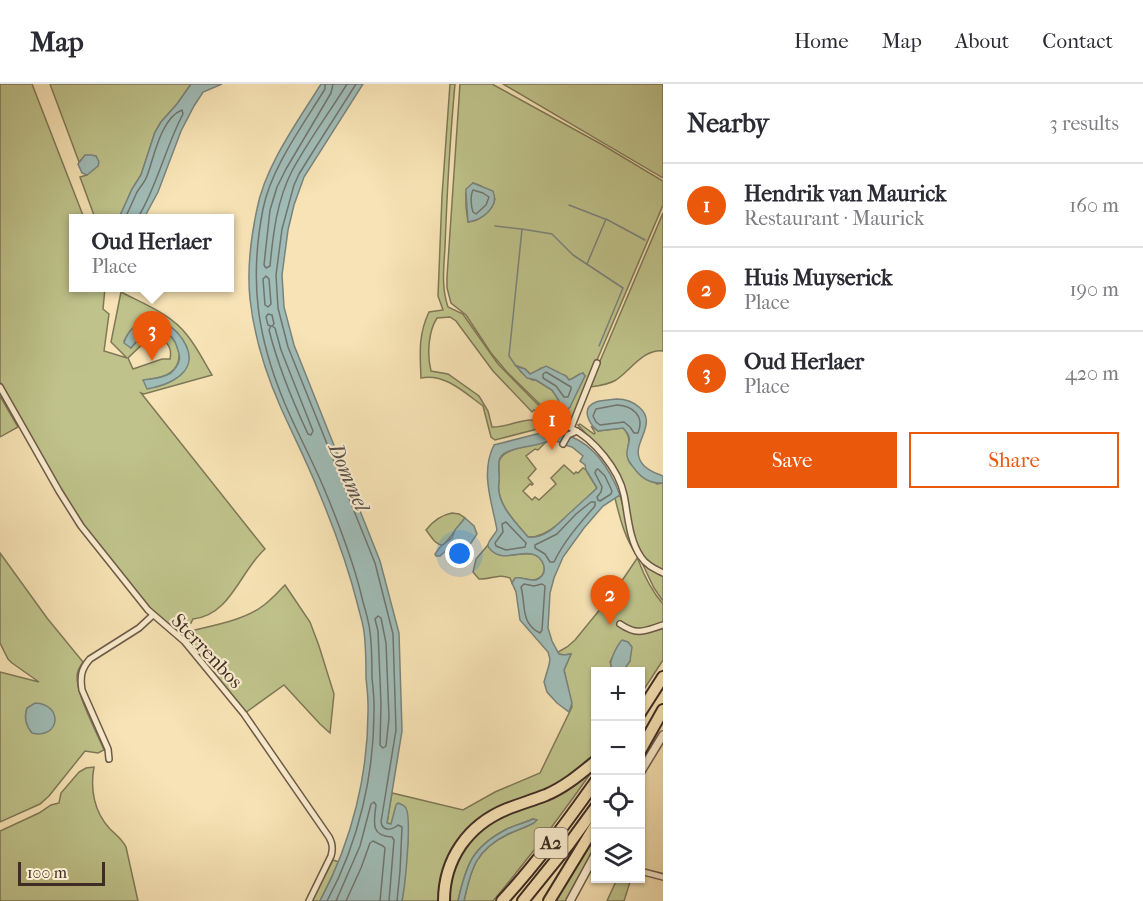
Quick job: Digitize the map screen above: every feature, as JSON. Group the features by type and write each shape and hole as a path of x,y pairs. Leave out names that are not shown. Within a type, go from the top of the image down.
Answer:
{"highway":[{"path":"645,705 663,677"},
{"path":"645,730 663,703"},
{"path":"645,743 663,710"},
{"name":"A2","path":"444,901 449,866 460,846 474,829 496,814 560,788 591,766"},
{"name":"A2","path":"502,901 552,842 591,788"},
{"name":"A2","path":"523,901 591,814"},
{"name":"A2","path":"549,901 593,829"}],"street":[{"path":"597,363 571,428 592,442 605,458 620,482 639,554 647,564 663,573"},
{"name":"Sterrenbos","path":"0,387 81,526 153,615 184,641 244,714 329,837 333,849 331,856 309,901"},
{"path":"563,444 571,432 578,431"},
{"path":"109,759 108,749 82,690 81,672 90,659 139,628 153,615"},
{"path":"620,624 637,632 663,625"},
{"path":"645,765 663,735"},
{"path":"570,901 591,863"},
{"path":"645,872 663,877"}],"green space":[{"path":"0,84 32,84 82,214 69,214 69,292 105,292 103,309 109,314 104,351 127,358 111,342 121,292 157,310 173,321 194,344 212,375 141,393 265,549 256,558 226,601 217,609 206,616 193,619 191,623 173,628 149,607 90,537 0,382","holes":["152,320 177,332 187,348 179,374 172,381 156,387 144,381 165,376 171,372 177,365 178,348 169,334 153,330 142,335 131,348 124,341 129,333 142,322","153,334 167,343 171,354 170,359 162,359 133,369 128,358"]},
{"path":"50,84 191,84 155,132 141,175 121,214 94,214 80,177 87,175 85,156 79,162"},
{"path":"450,84 455,84 444,270 444,292 448,307 463,314 498,364 550,417 550,420 536,418 538,413 534,410 532,412 493,371 456,321 450,317 437,318 429,344 431,371 448,374 479,396 488,411 492,427 531,420 549,426 495,440 491,437 483,406 446,381 430,377 421,378 421,345 425,320 429,312 443,310 438,296"},
{"path":"460,84 492,84 663,181 663,205 570,424 559,423 491,353 466,315 451,303 447,277","holes":["473,183 481,186 495,199 485,215 468,222 466,193","517,366 530,374 541,368 566,376 569,380 583,373 585,376 563,411 552,390 532,380"]},
{"path":"503,84 663,84 663,178"},
{"path":"663,213 663,351 649,353 613,382 589,387"},
{"path":"0,396 18,427 0,437"},
{"path":"580,424 594,434 591,426 598,431 623,428 629,442 627,454 630,463 657,484 663,483 663,571 647,561 639,551 624,489 591,439 578,425"},
{"path":"547,441 538,450 535,449 526,456 536,469 528,478 533,484 523,491 532,500 535,497 539,500 556,484 551,478 564,465 574,474 583,468 586,470 597,488 556,526 537,536 528,537 508,512 500,497 499,462 501,457 512,450"},
{"path":"620,495 636,555 626,536 619,514 615,498"},
{"path":"452,513 465,518 446,542 440,545 426,530 444,515"},
{"path":"488,545 493,552 500,555 531,554 538,556 544,565 543,574 536,580 518,578 512,583 510,578 498,576 479,579 473,572 476,559"},
{"path":"0,553 47,618 83,662 78,671 79,688 104,750 98,753 85,751 40,804 0,822 0,672 39,682 8,659 0,643"},
{"path":"638,558 647,580 663,604 663,660 645,688 645,667 626,667 630,661 616,650 610,662 612,667 591,667 591,759 557,783 498,807 469,827 453,848 448,860 443,873 439,901 402,901 408,840 387,823 392,793 463,810 495,792 540,773 572,707 564,670 571,654 564,655 558,652 575,640 615,591"},
{"path":"643,565 663,575 663,601 654,588"},
{"path":"285,585 310,622 334,694 330,733 284,685 245,713 178,634 245,616 264,605"},
{"path":"94,767 94,800 100,815 126,847 138,901 0,901 0,831 59,803 61,793 79,772"},
{"path":"591,769 591,773 546,835 493,901 464,901 477,860 490,845 536,820 533,819 510,828 495,836 478,850 464,877 458,901 447,901 452,867 476,831"},
{"path":"591,840 591,856 567,901 553,901"},
{"path":"333,860 339,862 320,901 312,901"},
{"path":"615,883 630,883 624,901 607,901"}],"water":[{"path":"191,84 222,84 203,92 194,106 181,131 158,192 146,214 121,214 141,175 155,132"},
{"path":"321,84 363,84 304,177 294,205 282,275 284,307 294,345 380,561 399,633 402,731 387,823 391,824 398,803 406,808 408,839 402,901 320,901 350,831 362,781 368,730 365,638 354,591 335,533 266,368 254,327 250,299 250,254 261,193 283,144"},
{"path":"85,155 96,156 99,162 98,166 87,175 82,173 78,164"},
{"path":"473,183 493,191 495,197 492,207 484,216 468,222 466,189"},
{"path":"152,320 165,324 177,332 188,351 189,360 182,374 175,379 147,389 143,380 171,373 180,358 173,339 161,331 146,333 131,348 124,343 134,327"},
{"path":"516,366 525,369 530,374 546,366 566,376 569,380 583,373 585,376 570,407 563,412 552,390 536,380 527,378"},
{"path":"617,399 634,403 644,413 646,427 638,454 644,466 663,476 663,483 646,480 630,463 627,455 629,436 623,428 598,431 589,420 587,412 591,405 598,401"},
{"path":"556,429 564,437 562,443 553,440 512,450 503,455 499,461 499,490 503,505 528,537 547,533 597,488 585,465 580,461 583,456 572,447 565,445 572,437 581,441 602,461 620,495 603,506 563,557 550,593 548,628 552,641 559,654 571,654 564,670 572,703 569,712 547,692 544,682 550,659 548,652 520,620 516,592 512,583 515,578 538,579 544,573 544,565 536,555 527,553 500,555 491,550 488,545 497,530 487,477 494,445"},
{"path":"465,518 474,526 477,534 469,546 462,543 436,556 440,547 452,538 455,530"},
{"path":"622,640 628,642 632,647 630,661 626,667 612,667 612,659"},
{"path":"35,703 51,709 54,715 53,727 41,734 32,733 26,721 27,708"},
{"path":"533,819 537,820 497,840 482,854 469,879 464,901 458,901 464,877 478,850 507,829"}],"waterway":[{"path":"569,205 605,219"},
{"path":"587,264 606,219 645,240"},
{"path":"495,226 521,229"},
{"path":"516,366 509,356 522,229 552,234 573,255 623,288 599,346"}],"place":[{"name":"Oud Herlaer","path":"152,361"},
{"name":"Hendrik van Maurick","path":"552,450"},
{"name":"Huis Muyserick","path":"610,625"}],"water label":[{"name":"Dommel","path":"349,477"}]}
